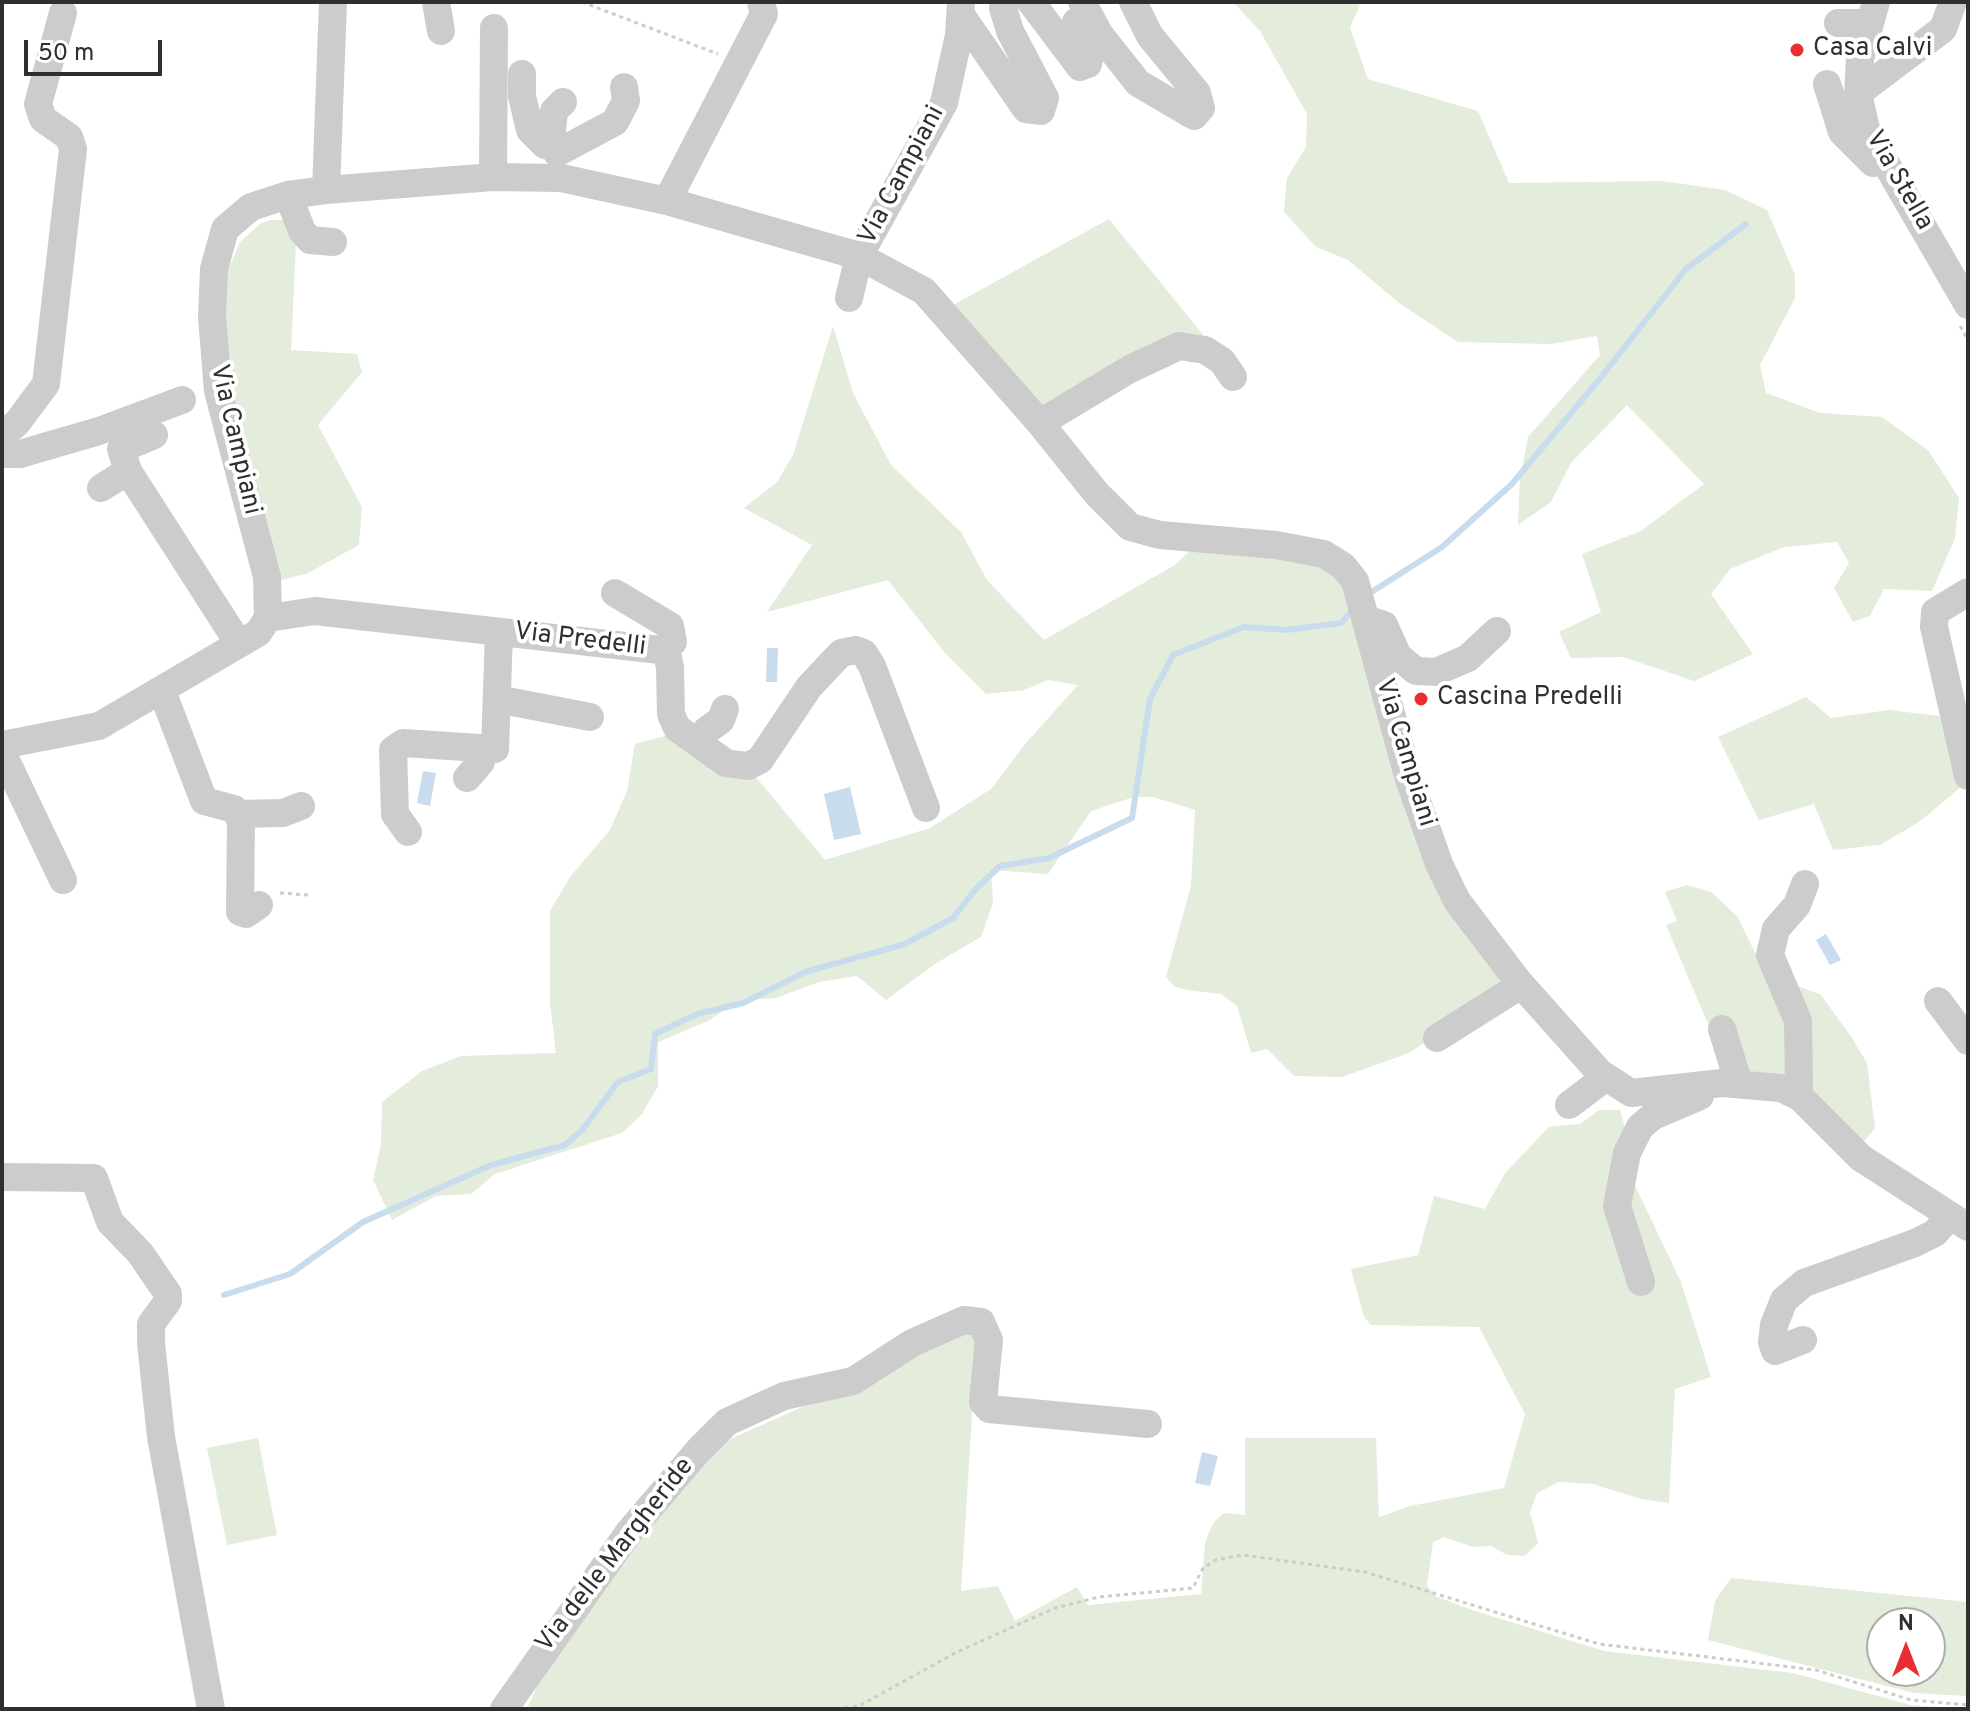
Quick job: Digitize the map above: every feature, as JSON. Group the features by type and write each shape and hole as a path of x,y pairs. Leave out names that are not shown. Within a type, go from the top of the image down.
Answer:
{"street":[{"path":"326,190 333,2"},
{"path":"436,2 441,31"},
{"path":"667,201 764,14 761,2"},
{"path":"961,9 1026,109 1041,111 1045,98 1010,31 1003,8 1006,2"},
{"path":"1031,2 1080,67 1088,64 1091,50 1064,2"},
{"path":"1082,2 1100,35 1138,83 1194,116 1201,108 1197,93 1150,36 1133,2"},
{"path":"1858,93 1943,29 1953,2"},
{"name":"Via Campiani","path":"859,256 944,103 961,9"},
{"path":"2,435 17,423 46,384 73,149 69,137 43,119 38,104 63,13"},
{"path":"1838,23 1873,13"},
{"name":"Via Stella","path":"1873,13 1860,59 1858,93 1866,129 1894,182 1964,291"},
{"path":"493,177 494,28"},
{"path":"522,74 522,96 530,130 554,153"},
{"path":"1827,84 1842,132 1894,182"},
{"path":"554,153 615,122 626,101 624,87"},
{"path":"554,153 554,111 563,102"},
{"name":"Via Campiani","path":"268,618 267,577 218,391 212,317 214,269 225,229 251,207 288,195 493,177 554,153 667,201 859,256 924,291 976,336 1097,494 1130,527 1143,533 1276,545 1324,554 1343,566 1355,581 1368,619 1404,762 1439,864 1457,901 1521,985 1606,1077 1631,1093 1726,1084 1781,1088 1793,1094"},
{"path":"288,195 302,231 310,240 333,242"},
{"path":"849,298 859,256"},
{"path":"1040,423 1130,369 1179,346 1205,350 1222,361 1233,377"},
{"path":"2,454 20,454 86,435 182,400"},
{"path":"154,435 121,449 131,476 239,644"},
{"path":"101,488 131,476"},
{"name":"Via Predelli","path":"268,618 315,611 666,649 673,642 670,626 615,593"},
{"path":"1937,616 1967,770"},
{"path":"2,745 99,726 258,633 268,618"},
{"path":"1368,619 1384,625 1398,656 1416,671 1436,672 1468,658 1497,631"},
{"name":"Via Predelli","path":"489,748 497,699 499,632"},
{"path":"666,649 670,667 671,714 677,728 700,735 726,763 748,766 760,760 809,687 841,653 856,650 864,653 872,666 926,808"},
{"path":"162,691 204,801 234,809 241,821 250,896"},
{"path":"497,699 590,717"},
{"path":"700,735 721,720 725,709"},
{"path":"408,832 395,814 393,750 403,743 489,748 467,778"},
{"path":"2,752 63,880"},
{"path":"237,814 283,813 301,806"},
{"path":"1805,884 1797,905 1776,929 1770,955 1798,1021 1799,1086 1793,1094 1861,1158 1959,1221"},
{"path":"1437,1038 1521,985"},
{"path":"1938,1001 1968,1041"},
{"path":"1641,1282 1617,1206 1627,1153 1640,1127 1653,1116 1726,1084 1722,1029"},
{"path":"1569,1105 1606,1077"},
{"path":"2,1177 98,1181 110,1222 140,1253 168,1294 168,1301 151,1324 152,1359 161,1437 211,1709"},
{"path":"1803,1340 1775,1351 1772,1342 1774,1325 1784,1300 1804,1283 1864,1264 1959,1221"},
{"name":"Via delle Margheride","path":"504,1709 629,1532 727,1422 784,1396 853,1381 912,1343 964,1320 981,1322 989,1340 983,1402 989,1409 1148,1424"}],"path":[{"path":"582,2 692,42 739,64"},
{"path":"837,1709 859,1706 955,1653 1055,1608 1099,1597 1193,1588 1203,1568 1216,1560 1243,1555 1365,1572 1599,1644 1816,1670 1870,1690 1911,1700 1968,1705"}],"green space":[{"path":"1233,2 1361,2 1350,28 1368,79 1478,111 1509,183 1662,181 1725,190 1767,210 1795,275 1795,298 1760,365 1766,393 1820,413 1882,417 1928,450 1959,498 1955,538 1932,591 1884,589 1870,616 1853,622 1834,588 1849,563 1837,542 1784,547 1730,569 1711,594 1753,654 1694,681 1623,657 1571,658 1559,632 1601,612 1582,554 1641,531 1704,484 1627,405 1571,463 1551,502 1518,525 1520,478 1528,437 1600,355 1597,336 1551,344 1458,342 1399,303 1348,260 1316,247 1284,212 1287,178 1306,147 1307,114 1260,31"},
{"path":"1109,219 1204,336 1045,410 953,305"},
{"path":"297,220 291,350 357,354 362,372 318,425 362,507 359,545 308,573 275,582 227,398 223,282 240,242 261,223"},
{"path":"833,326 853,393 891,465 961,532 987,580 1044,640 1175,565 1190,551 1299,559 1332,572 1343,585 1382,713 1512,985 1409,1053 1342,1077 1294,1076 1267,1049 1251,1053 1237,1006 1221,994 1174,986 1166,977 1191,886 1195,810 1153,797 1134,797 1091,811 1048,874 991,870 993,903 981,937 935,964 886,1000 857,976 819,982 776,998 737,1001 710,1020 658,1042 658,1086 642,1114 622,1133 495,1174 471,1194 436,1196 392,1220 373,1180 381,1144 382,1102 422,1071 461,1056 556,1053 550,1003 550,911 570,877 610,830 627,791 635,744 668,735 755,776 825,860 930,828 991,789 1025,744 1078,685 1048,680 1024,690 986,694 944,652 888,580 767,612 812,545 744,508 777,482 793,455"},
{"path":"1806,697 1831,718 1889,710 1939,716 1948,727 1961,787 1919,822 1880,845 1833,850 1814,804 1759,820 1718,737"},
{"path":"1687,885 1711,892 1737,916 1765,973 1821,995 1852,1038 1867,1063 1875,1128 1859,1148 1728,1071 1666,925 1677,921 1665,892"},
{"path":"1599,1110 1620,1110 1625,1128 1620,1154 1681,1282 1711,1377 1675,1389 1669,1503 1641,1499 1593,1484 1559,1482 1537,1493 1530,1512 1538,1543 1525,1556 1507,1555 1491,1546 1473,1547 1444,1537 1433,1542 1427,1585 1435,1596 1472,1610 1604,1651 1793,1673 1911,1705 1968,1709 527,1709 543,1673 699,1453 975,1330 983,1345 973,1399 961,1591 998,1586 1015,1621 1077,1587 1088,1605 1201,1594 1205,1543 1213,1523 1224,1513 1245,1515 1245,1438 1376,1438 1379,1517 1410,1506 1504,1488 1525,1414 1479,1327 1371,1325 1364,1317 1351,1269 1418,1255 1434,1196 1485,1209 1505,1173 1549,1127 1580,1124"},
{"path":"258,1438 277,1535 227,1545 207,1448"},
{"path":"1731,1578 1968,1602 1968,1696 1914,1693 1891,1687 1946,1687 1946,1607 1866,1607 1866,1681 1708,1640 1715,1601"}],"water":[{"path":"767,648 778,648 777,682 766,682"},
{"path":"423,771 436,773 430,806 417,803"},
{"path":"850,787 861,834 834,840 824,794"},
{"path":"1826,934 1841,960 1830,965 1816,940"},
{"path":"1202,1452 1218,1456 1210,1486 1195,1483"}],"waterway":[{"path":"1370,593 1442,547 1511,485 1686,269 1746,224"},
{"path":"224,1295 290,1274 363,1222 491,1165 565,1145 583,1129 618,1082 651,1069 655,1034 697,1014 743,1003 805,972 905,944 953,918 975,890 1000,866 1049,858 1132,818 1150,699 1173,655 1244,627 1286,630 1341,623 1351,612"}],"place":[{"name":"Casa Calvi","path":"1797,50"},
{"name":"Cascina Predelli","path":"1421,699"}]}
